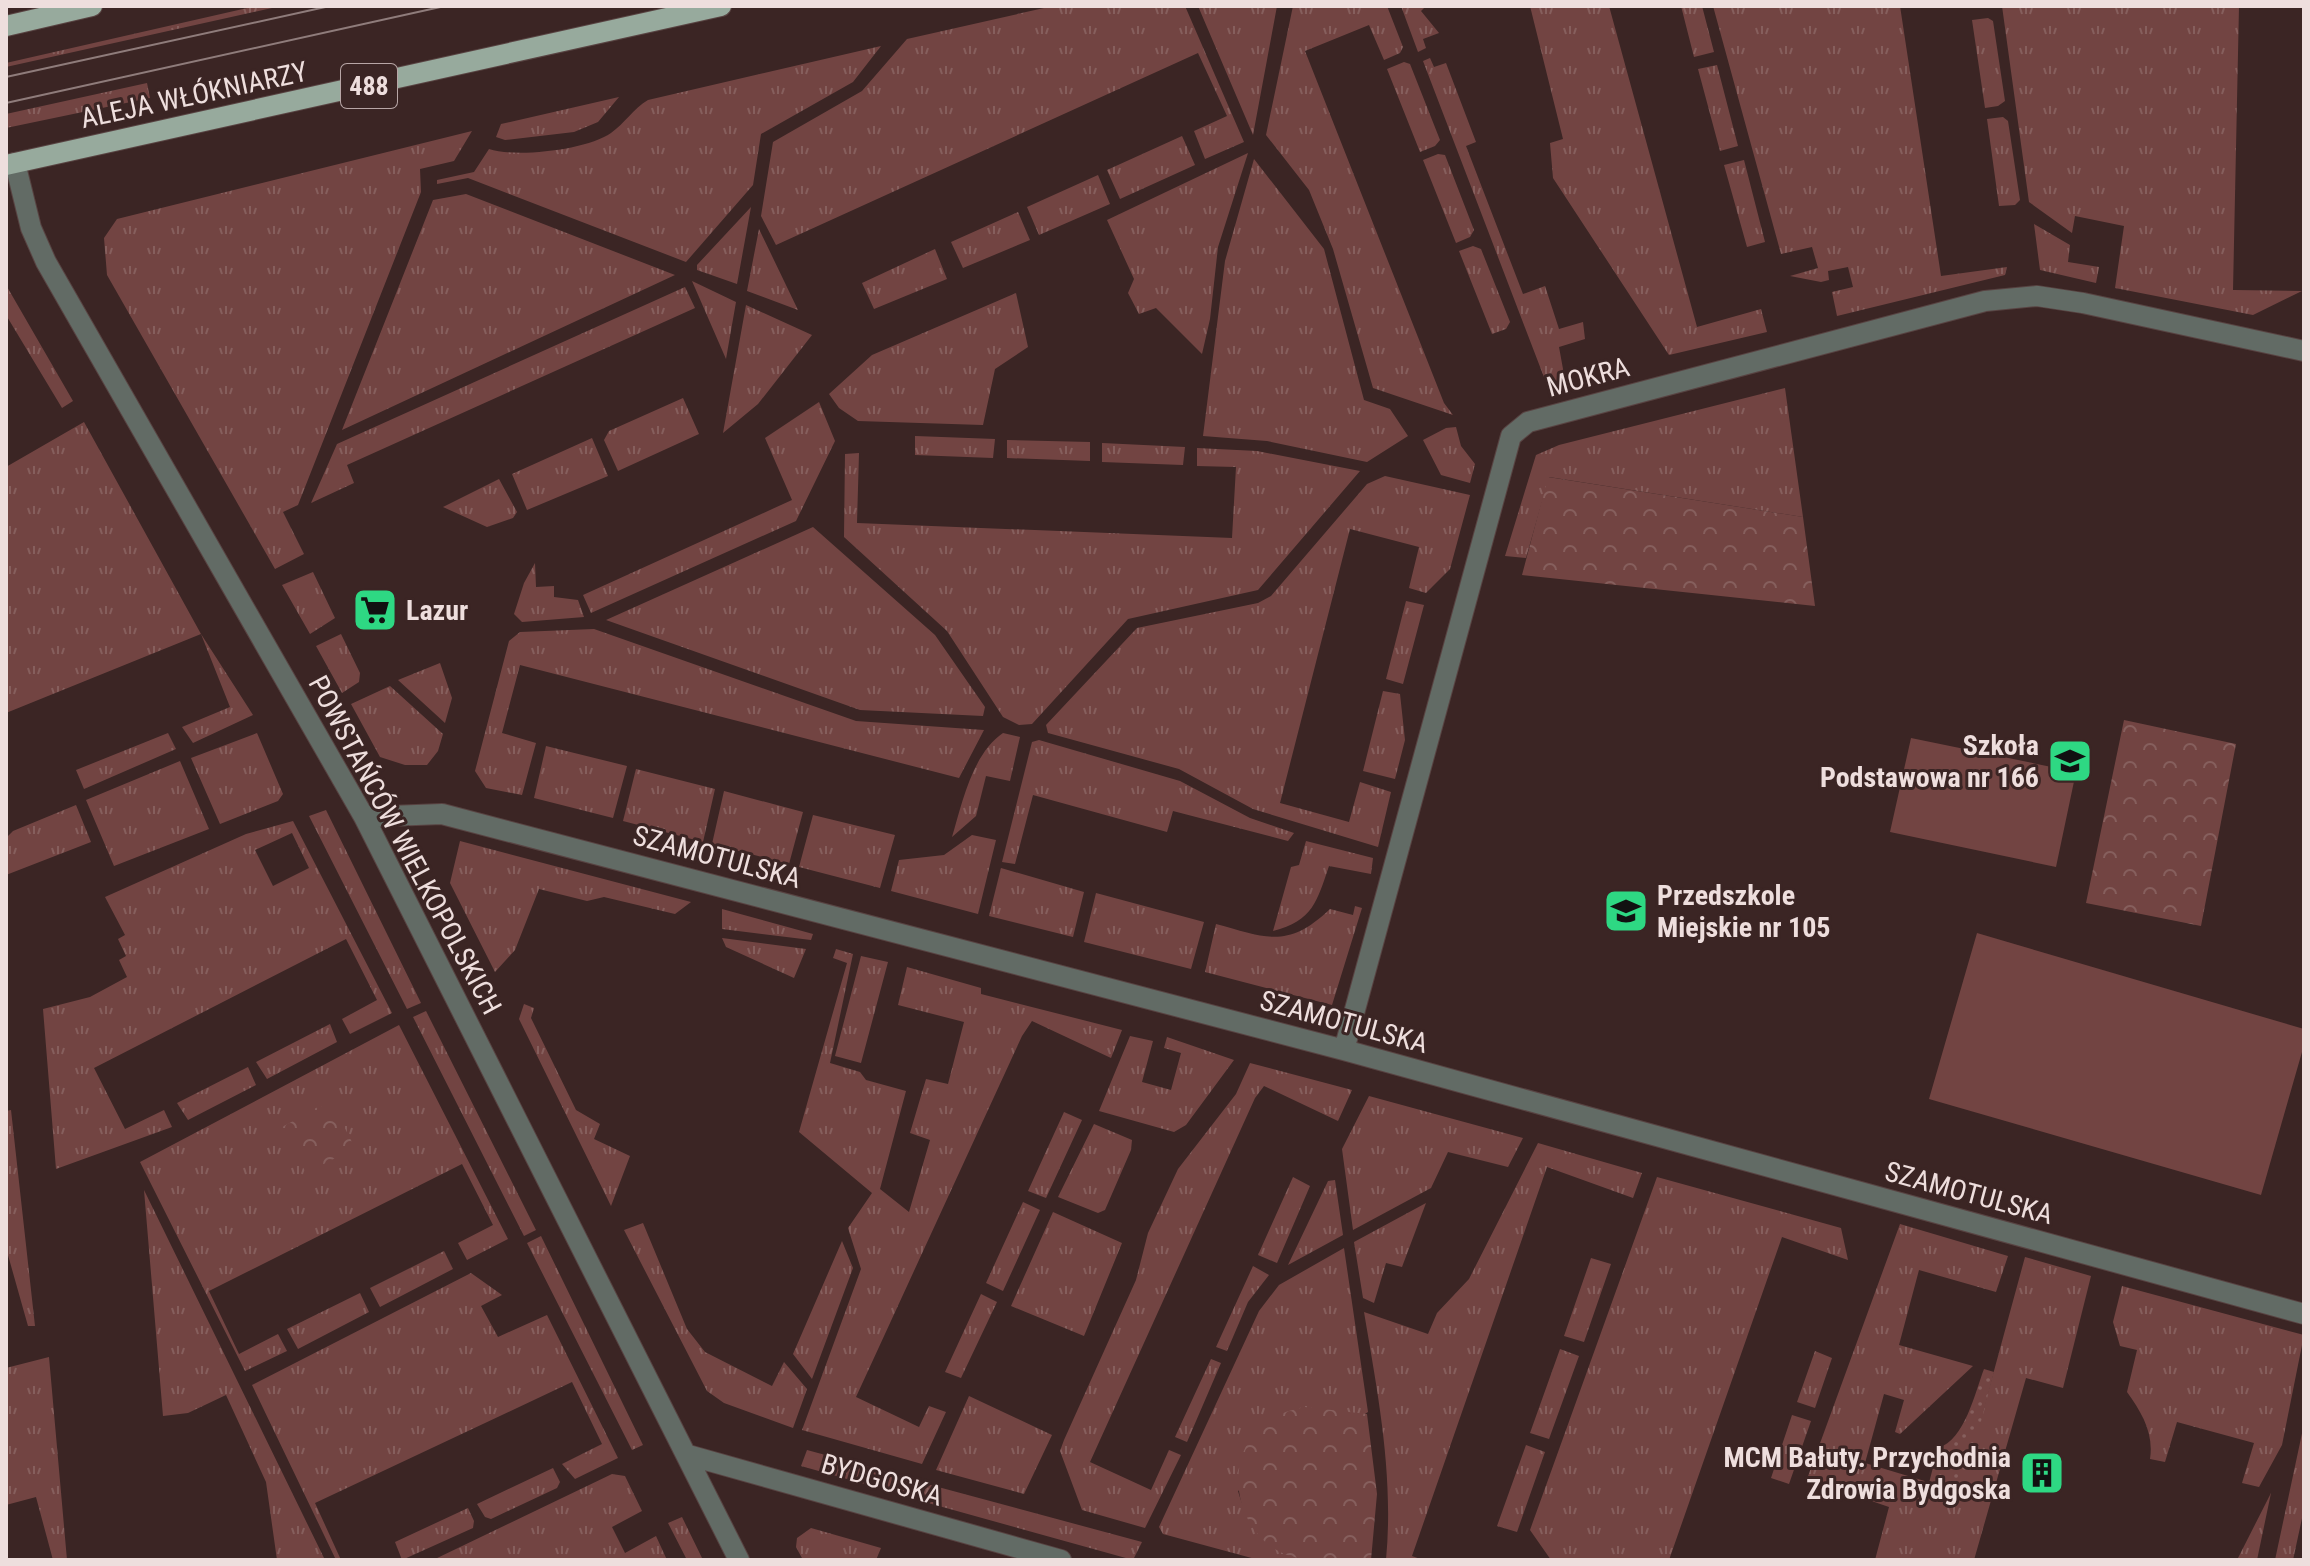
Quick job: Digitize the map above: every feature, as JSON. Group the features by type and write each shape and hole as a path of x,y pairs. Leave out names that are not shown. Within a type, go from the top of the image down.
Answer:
{"main road":[{"path":"6,26 92,6"},
{"name":"ALEJA WŁÓKNIARZY","path":"11,164 721,6"}],"street":[{"name":"POWSTAŃCÓW WIELKOPOLSKICH","path":"11,164 31,228 68,304 364,817 739,1560"},
{"name":"MOKRA","path":"1344,1050 1511,436 1528,422 1985,301 2021,296 2083,303 2304,351"},
{"name":"SZAMOTULSKA","path":"364,817 442,814 1344,1050 2304,1314"},
{"name":"BYDGOSKA","path":"688,1455 1061,1560"}],"green space":[{"path":"256,6 281,6 6,67 6,63"},
{"path":"1053,6 1185,6 1244,142 1205,159 1194,131 1227,116 1198,53 776,245 761,216 773,142 862,91 907,39"},
{"path":"1198,6 1277,6 1253,135"},
{"path":"1293,6 1387,6 1403,47 1400,53 1384,60 1369,25 1305,51 1444,403 1453,415 1373,388 1333,249 1309,190 1266,135"},
{"path":"1401,6 1426,6 1421,11 1439,33 1423,39 1426,48 1418,52"},
{"path":"1530,6 1609,6 1697,327 1761,309 1767,332 1669,355 1553,178 1550,143 1563,139"},
{"path":"1681,6 1702,6 1714,52 1694,57"},
{"path":"1713,6 1900,6 1941,276 2007,267 2005,275 1837,316 1832,292 1853,287 1848,267 1828,271 1829,280 1821,282 1790,276 1818,268 1812,247 1781,254"},
{"path":"2002,6 2239,6 2233,290 2302,291 2253,315 2115,288 2124,226 2075,216 2072,233 2029,202"},
{"path":"1988,18 1993,21 2005,101 1998,106 1985,108 1972,20"},
{"path":"881,46 853,82 761,134 753,185 686,262 468,178 437,184 437,180 474,172 489,149 516,153 551,151 586,144 611,133 648,100"},
{"path":"1430,58 1434,67 1446,63 1476,142 1466,146 1523,294 1545,286 1559,329 1583,322 1585,339 1559,347 1565,380 1547,385 1423,61"},
{"path":"1404,62 1410,64 1440,140 1435,146 1420,152 1387,69"},
{"path":"1717,65 1738,146 1720,151 1698,69"},
{"path":"147,83 150,98 6,128 6,114"},
{"path":"619,97 598,122 574,132 505,140 496,137 501,124"},
{"path":"2003,117 2008,121 2020,200 2015,205 1999,206 1987,119"},
{"path":"472,131 454,161 420,169 421,192 298,505 283,512 304,554 275,569 107,275 104,238 117,219"},
{"path":"1182,136 1195,165 1120,199 1107,170"},
{"path":"1248,153 1218,247 1210,319 1202,354 1156,308 1139,314 1128,293 1134,279 1107,220"},
{"path":"1438,154 1445,155 1474,230 1470,237 1456,243 1423,160"},
{"path":"1254,159 1324,249 1364,400 1390,409 1408,436 1367,462 1267,441 1203,436 1225,261"},
{"path":"1744,160 1765,242 1747,247 1724,165"},
{"path":"1098,175 1110,204 1039,235 1027,207"},
{"path":"466,194 675,275 342,430 433,200"},
{"path":"751,207 737,284 697,270 697,265"},
{"path":"1018,212 1030,240 963,268 951,242"},
{"path":"2034,224 2070,245 2068,262 2099,267 2096,283 2040,270"},
{"path":"759,229 798,310 747,291"},
{"path":"1473,246 1481,249 1510,322 1506,329 1492,334 1459,251"},
{"path":"935,249 947,279 874,309 862,283"},
{"path":"692,281 736,302 726,359"},
{"path":"6,285 73,401 62,408 6,315"},
{"path":"685,287 695,308 347,465 354,483 311,503 337,444"},
{"path":"1016,293 1028,347 995,369 983,425 858,421 839,408 829,394 872,355"},
{"path":"746,305 812,335 758,404 723,433"},
{"path":"1785,388 1803,517 1549,477 1526,558 1505,556 1536,455 1559,445"},
{"path":"683,398 699,434 618,471 604,440 609,431"},
{"path":"819,402 835,441 796,521 591,613 583,595 792,500 765,438"},
{"path":"84,422 201,634 6,713 6,467"},
{"path":"1456,427 1461,446 1475,464 1470,483 1441,475 1423,440 1446,428"},
{"path":"915,436 995,439 993,458 915,455"},
{"path":"592,438 608,476 527,510 512,474"},
{"path":"1007,440 1090,442 1090,461 1007,458"},
{"path":"1102,443 1185,447 1183,465 1102,462"},
{"path":"1197,448 1257,451 1360,471 1258,590 1128,619 1032,724 1019,725 1003,717 947,631 844,537 845,454 859,453 857,523 1232,538 1236,467 1197,466"},
{"path":"1385,476 1470,495 1450,569 1426,593 1409,588 1419,547 1350,529 1280,803 1349,822 1360,782 1391,792 1378,847 1253,809 1179,769 1048,733 1046,725 1137,628 1258,603 1271,596 1367,484"},
{"path":"1548,477 1803,517 1815,606 1522,575"},
{"path":"499,479 517,512 513,518 487,527 443,507"},
{"path":"813,527 935,635 985,707 983,716 860,710 606,620"},
{"path":"535,563 536,587 554,586 554,597 578,600 584,617 522,622 514,614 524,583"},
{"path":"313,572 335,618 310,634 282,585"},
{"path":"1406,601 1424,605 1403,684 1386,679"},
{"path":"594,629 856,721 984,730 959,778 520,665 502,733 536,743 522,795 486,788 475,771 509,641 520,632"},
{"path":"201,634 253,715 193,743 182,727 230,707"},
{"path":"341,634 360,673 359,682 342,693 316,646"},
{"path":"440,663 452,698 445,723 398,680"},
{"path":"390,686 443,734 438,751 427,765 405,765 380,757 351,704"},
{"path":"1383,691 1400,694 1405,740 1395,779 1363,771"},
{"path":"2124,720 2236,744 2201,926 2086,903"},
{"path":"168,733 176,749 84,789 76,770"},
{"path":"257,733 283,794 278,801 220,824 191,758"},
{"path":"1003,733 1020,737 1010,781 986,776 976,816 952,837 976,766 992,742"},
{"path":"1911,738 2076,772 2056,867 1890,832"},
{"path":"1039,740 1180,781 1250,818 1294,833 1288,841 1173,811 1167,832 1033,795 1015,864 1002,862 1032,742"},
{"path":"546,746 627,766 613,818 534,798"},
{"path":"180,761 209,829 114,866 86,800"},
{"path":"636,769 715,789 703,842 623,821"},
{"path":"724,791 803,812 789,864 712,844"},
{"path":"76,805 91,842 6,875 6,838 13,831"},
{"path":"326,810 421,1003 407,1009 309,816"},
{"path":"813,815 895,835 880,888 799,867"},
{"path":"293,821 392,1013 350,1034 342,1019 377,1000 346,939 94,1068 125,1129 164,1110 172,1127 56,1169 43,1009 90,997 127,977 119,960 126,956 118,939 125,935 105,897 246,834","holes":["292,833 309,868 273,886 255,850"]},
{"path":"972,835 996,840 978,914 891,891 899,860 944,855"},
{"path":"460,841 691,902 675,914 604,897 587,901 539,889 515,950 495,972 450,883"},
{"path":"1306,841 1373,858 1371,874 1329,866 1312,908 1297,922 1273,931 1291,867 1299,865"},
{"path":"1001,868 1084,892 1073,937 989,916"},
{"path":"1096,893 1204,922 1191,969 1084,942"},
{"path":"1355,906 1362,908 1332,1005 1205,972 1216,924 1276,937 1302,930 1330,909 1353,915"},
{"path":"722,909 813,934 811,940 722,929"},
{"path":"1977,933 2304,1029 2304,1045 2261,1195 1929,1099"},
{"path":"722,938 806,949 794,978 726,947"},
{"path":"836,949 853,954 830,1063 860,1072 866,1080 906,1091 880,1189 909,1212 930,1140 910,1133 926,1079 948,1084 964,1022 898,1005 907,967 981,988 981,994 1122,1030 1111,1058 1032,1021 1022,1036 856,1397 919,1427 929,1406 946,1412 922,1464 802,1430 861,1269 848,1228 872,1193 799,1132 847,963 833,958"},
{"path":"861,956 888,962 861,1063 835,1056"},
{"path":"524,1004 534,1008 531,1018 576,1110 600,1124 594,1139 630,1156 611,1206 519,1019"},
{"path":"426,1011 536,1230 524,1236 413,1017"},
{"path":"330,1024 337,1042 267,1079 256,1062"},
{"path":"399,1025 508,1239 467,1260 458,1243 493,1225 462,1164 209,1291 239,1354 278,1334 287,1351 245,1371 140,1162"},
{"path":"1130,1036 1153,1041 1142,1082 1171,1090 1181,1053 1164,1048 1167,1037 1234,1060 1186,1125 1174,1132 1099,1111"},
{"path":"1250,1063 1352,1090 1338,1121 1264,1086 1255,1098 1090,1462 1151,1490 1169,1450 1181,1455 1145,1528 1082,1510 1060,1451 1064,1440 1136,1280 1148,1233 1178,1169 1236,1094"},
{"path":"248,1067 256,1085 188,1120 177,1103"},
{"path":"1369,1096 1523,1138 1508,1167 1448,1152 1431,1188 1353,1230 1342,1149"},
{"path":"331,1101 355,1148 306,1173 282,1127"},
{"path":"11,1110 35,1326 28,1326 6,1248 6,1111"},
{"path":"1064,1112 1082,1120 1046,1198 1028,1191"},
{"path":"1094,1124 1132,1140 1131,1150 1105,1210 1098,1213 1058,1197"},
{"path":"1538,1143 1642,1173 1633,1198 1547,1167 1412,1556 1423,1560 1386,1560 1386,1466 1364,1312 1428,1334 1437,1313 1469,1279"},
{"path":"1293,1177 1310,1186 1277,1263 1258,1255"},
{"path":"1657,1177 1841,1228 1848,1260 1782,1237 1669,1560 1551,1560 1530,1530"},
{"path":"1335,1180 1343,1235 1288,1265 1328,1181"},
{"path":"144,1190 325,1560 277,1560 266,1482 226,1395 188,1413 163,1416"},
{"path":"1023,1202 1040,1210 1003,1291 986,1283"},
{"path":"1426,1203 1402,1267 1386,1263 1374,1303 1363,1298 1354,1242"},
{"path":"1053,1212 1122,1243 1084,1336 1011,1306"},
{"path":"643,1223 687,1329 705,1352 772,1386 784,1362 807,1389 793,1428 724,1403 707,1391 624,1230"},
{"path":"1900,1224 2008,1256 1996,1292 1919,1270 1899,1345 1973,1366 1900,1434 1895,1432 1904,1400 1884,1394 1865,1463 1961,1492 2025,1257 2091,1276 2063,1388 2026,1378 1974,1560 1875,1560 1889,1507 1807,1479"},
{"path":"541,1236 643,1445 632,1450 527,1243"},
{"path":"842,1241 853,1268 812,1379 793,1354"},
{"path":"1344,1248 1368,1412 1238,1491 1248,1516 1261,1535 1280,1549 1305,1560 1259,1560 1163,1534 1159,1527 1259,1311 1279,1285"},
{"path":"444,1251 453,1269 380,1307 370,1288"},
{"path":"1591,1258 1611,1264 1584,1342 1564,1336"},
{"path":"1253,1266 1269,1275 1248,1302 1227,1351 1216,1347"},
{"path":"471,1273 502,1295 481,1306 498,1337 547,1315 618,1458 575,1479 562,1464 602,1444 572,1382 315,1503 341,1560 336,1560 252,1385"},
{"path":"2122,1286 2304,1335 2282,1445 2259,1487 2242,1483 2254,1443 2177,1422 2165,1462 2150,1459 2146,1424 2127,1392 2137,1350 2120,1346 2113,1322"},
{"path":"360,1293 369,1312 298,1349 287,1329"},
{"path":"981,1294 997,1302 961,1378 945,1372"},
{"path":"1560,1349 1579,1356 1549,1439 1530,1433"},
{"path":"1815,1351 1832,1358 1815,1408 1797,1402"},
{"path":"49,1357 67,1560 53,1560 36,1497 6,1505 6,1368"},
{"path":"1211,1359 1221,1363 1187,1442 1175,1437"},
{"path":"1984,1369 1994,1372 1962,1493 1929,1483 1938,1448 1955,1436 1962,1426"},
{"path":"969,1396 1052,1435 1024,1494 936,1470"},
{"path":"1305,1407 1367,1414 1377,1494 1371,1560 1324,1561 1290,1556 1265,1541 1244,1511 1238,1475 1249,1441 1271,1419"},
{"path":"1792,1415 1811,1421 1789,1484 1771,1478"},
{"path":"2304,1424 2304,1509 2293,1560 2275,1560"},
{"path":"1526,1445 1545,1452 1517,1532 1497,1526"},
{"path":"807,1450 917,1480 911,1497 801,1466"},
{"path":"553,1468 560,1482 557,1488 491,1519 485,1517 477,1504"},
{"path":"612,1474 625,1476 642,1511 612,1527 625,1553 656,1536 667,1560 433,1560"},
{"path":"927,1484 1142,1542 1133,1560 921,1501"},
{"path":"2271,1493 2257,1560 2237,1560"},
{"path":"468,1508 474,1521 473,1528 402,1560 395,1542"},
{"path":"682,1517 703,1560 687,1560 668,1523"},
{"path":"811,1528 881,1548 876,1560 803,1560 796,1547 797,1538"}],"tram line":[{"path":"6,77 330,6"},
{"path":"6,103 445,6"}],"place":[{"name":"Lazur","path":"375,610"},
{"name":"Szkoła Podstawowa nr 166","path":"2070,761"},
{"name":"Przedszkole Miejskie nr 105","path":"1626,911"},
{"name":"MCM Bałuty. Przychodnia Zdrowia Bydgoska","path":"2042,1473"}]}
